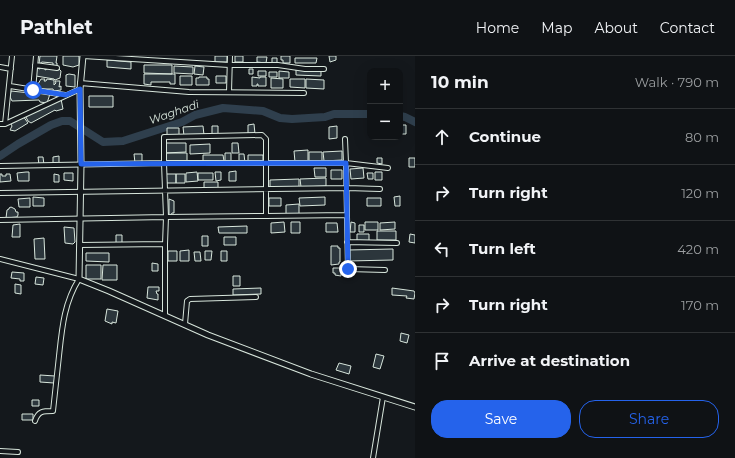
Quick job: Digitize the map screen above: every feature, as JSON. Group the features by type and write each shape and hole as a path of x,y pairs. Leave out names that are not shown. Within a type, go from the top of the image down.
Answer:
{"street":[{"path":"2,124 10,86 12,56"},
{"path":"33,90 36,56"},
{"path":"35,421 37,414 40,412 53,411 63,321 67,304 79,279 81,192 80,82 83,56 229,65 278,65 305,69 324,69"},
{"path":"166,56 166,61"},
{"path":"229,92 230,56"},
{"path":"35,65 57,68"},
{"path":"0,67 11,69"},
{"path":"80,82 189,92 304,93"},
{"path":"10,86 66,95"},
{"path":"2,124 80,89"},
{"path":"166,315 164,137 262,135 266,139 266,216"},
{"path":"345,139 348,269 386,270"},
{"path":"0,166 164,163 346,163 388,168"},
{"path":"0,193 380,188"},
{"path":"0,220 347,215"},
{"path":"347,242 397,243"},
{"path":"80,244 165,244"},
{"path":"0,259 79,279 166,315 208,335 311,374 415,407"},
{"path":"186,324 187,301 256,297"},
{"path":"373,458 383,397"},
{"path":"0,451 18,452"}],"building":[{"path":"40,56 57,56 57,66 53,66 53,63 42,62 39,64"},
{"path":"63,56 79,56 79,65 73,67 63,65"},
{"path":"215,56 227,56 227,62 215,62"},
{"path":"235,56 243,56 243,62 235,62"},
{"path":"281,56 290,56 290,63 283,63"},
{"path":"329,56 336,56 336,60 330,62"},
{"path":"257,57 267,57 266,63 257,62"},
{"path":"272,58 277,58 277,63 272,63"},
{"path":"295,58 317,58 316,63 295,63"},
{"path":"107,60 131,62 131,69 107,67"},
{"path":"144,65 172,65 172,74 144,73"},
{"path":"174,66 193,67 193,74 174,73"},
{"path":"195,66 204,67 203,75 194,74"},
{"path":"40,67 45,68 45,70 49,68 59,69 61,71 60,78 55,80 36,76 37,68 40,69"},
{"path":"249,69 253,69 253,74 249,74"},
{"path":"296,69 321,70 321,76 296,75"},
{"path":"258,71 266,71 266,76 258,76"},
{"path":"279,71 289,72 289,78 279,78"},
{"path":"269,72 277,72 277,77 269,77"},
{"path":"144,74 175,74 175,84 170,84 170,82 151,82 151,85 144,84"},
{"path":"66,75 75,75 75,87 66,86"},
{"path":"180,76 192,76 192,85 180,85"},
{"path":"216,76 226,76 226,83 216,83"},
{"path":"207,77 207,79 209,79 209,85 196,85 196,78"},
{"path":"252,77 266,77 266,86 258,86 257,84 257,86 252,86"},
{"path":"271,78 283,79 283,88 271,88"},
{"path":"41,79 45,79 44,81 47,79 54,80 54,85 56,83 55,81 60,81 59,87 61,86 61,90 54,91 53,89 36,89 36,84 38,84"},
{"path":"290,79 305,79 305,88 290,87"},
{"path":"306,79 324,80 324,89 306,88"},
{"path":"11,91 50,93 47,103 40,102 39,100 12,101 10,97"},
{"path":"89,96 113,96 113,107 89,107"},
{"path":"61,99 63,109 55,110 31,123 28,121 25,115"},
{"path":"23,116 28,123 15,131 10,130 12,126 10,122"},
{"path":"254,124 255,134 248,134 248,125"},
{"path":"403,125 406,125 406,134 403,134"},
{"path":"203,126 204,135 184,136 183,127"},
{"path":"212,126 218,126 218,135 212,135"},
{"path":"337,126 337,138 329,139 329,127"},
{"path":"167,128 179,128 179,136 167,136"},
{"path":"165,143 186,143 186,152 165,153"},
{"path":"232,143 238,143 239,153 232,153"},
{"path":"210,144 210,153 190,154 190,145"},
{"path":"308,150 308,161 295,162 294,151"},
{"path":"342,151 342,160 324,161 323,152"},
{"path":"309,152 322,152 322,161 309,161"},
{"path":"165,153 187,153 187,162 165,163"},
{"path":"225,153 231,153 231,162 225,162"},
{"path":"134,154 142,154 142,162 135,163"},
{"path":"239,154 244,154 245,163 239,163"},
{"path":"203,155 223,155 224,161 203,162"},
{"path":"248,155 263,155 263,162 248,162"},
{"path":"59,156 59,165 53,165 53,157"},
{"path":"38,157 43,157 44,165 39,165"},
{"path":"377,158 382,158 382,164 377,163"},
{"path":"409,158 415,158 415,167 409,167"},
{"path":"314,168 326,168 326,177 315,177"},
{"path":"363,168 364,178 351,179 350,169"},
{"path":"331,170 342,170 342,179 331,179"},
{"path":"236,171 236,181 229,181 229,172"},
{"path":"29,172 29,181 18,181 17,173"},
{"path":"197,172 198,181 186,182 186,173"},
{"path":"215,172 221,172 221,180 216,181"},
{"path":"375,172 382,172 382,180 375,180"},
{"path":"64,173 73,173 73,181 64,180"},
{"path":"198,173 213,173 213,180 198,180"},
{"path":"367,173 373,173 373,179 368,179"},
{"path":"0,174 2,174 2,176 6,176 6,174 10,174 11,181 0,182"},
{"path":"54,174 59,175 59,182 54,182"},
{"path":"165,174 176,174 176,183 165,183"},
{"path":"176,174 185,174 185,183 176,183"},
{"path":"326,178 326,186 301,187 300,179"},
{"path":"299,179 299,188 270,189 270,180"},
{"path":"204,182 218,182 218,189 204,189"},
{"path":"400,196 400,206 395,206 394,197"},
{"path":"33,197 44,198 44,206 33,206"},
{"path":"325,197 325,205 300,206 299,198"},
{"path":"30,198 30,207 19,207 18,199"},
{"path":"269,198 281,198 281,206 269,206"},
{"path":"367,198 381,198 381,206 367,206"},
{"path":"169,199 174,201 174,213 171,215 169,215"},
{"path":"299,204 299,214 286,215 286,205"},
{"path":"11,207 18,212 18,215 17,217 6,218 7,210"},
{"path":"284,222 285,232 271,233 271,223"},
{"path":"291,222 300,222 300,233 291,233"},
{"path":"351,222 355,223 355,232 350,232"},
{"path":"365,222 378,222 378,230 365,230"},
{"path":"395,222 395,229 380,230 380,223"},
{"path":"326,223 337,223 338,232 326,232"},
{"path":"20,224 20,237 12,237 13,225"},
{"path":"359,225 364,225 364,232 359,232"},
{"path":"247,226 247,233 219,233 218,227"},
{"path":"64,227 74,228 75,242 73,244 65,243"},
{"path":"377,231 396,231 396,240 377,240"},
{"path":"357,234 369,234 369,242 357,242"},
{"path":"410,234 415,235 415,243 409,242"},
{"path":"116,235 122,235 122,243 116,243"},
{"path":"202,236 208,236 208,246 202,246"},
{"path":"224,237 236,237 236,245 224,245"},
{"path":"44,238 45,259 35,259 34,239"},
{"path":"331,246 338,246 338,248 340,248 339,264 331,265"},
{"path":"393,249 393,260 348,261 348,250"},
{"path":"189,250 189,261 180,261 180,251"},
{"path":"168,251 177,251 177,261 168,261"},
{"path":"205,251 212,251 211,260 205,260"},
{"path":"221,251 227,251 227,261 221,261"},
{"path":"194,252 200,252 201,261 195,261"},
{"path":"86,253 109,253 109,262 86,261"},
{"path":"152,263 158,264 158,271 152,271"},
{"path":"86,265 101,265 101,279 86,279"},
{"path":"103,265 117,265 117,280 102,280"},
{"path":"333,268 340,268 341,276 333,273"},
{"path":"12,272 24,273 24,281 11,278"},
{"path":"233,276 240,276 240,286 233,286"},
{"path":"36,277 44,278 43,285 35,284"},
{"path":"15,284 21,285 21,294 15,293"},
{"path":"148,287 159,287 159,291 156,291 158,294 158,300 147,298"},
{"path":"261,288 261,294 233,295 233,289"},
{"path":"392,288 414,291 414,299 406,298 407,296 392,295"},
{"path":"107,309 118,311 116,323 112,322 112,324 105,321"},
{"path":"401,333 409,335 407,343 400,341"},
{"path":"376,354 384,356 380,369 373,367"},
{"path":"339,363 351,366 349,374 336,370"},
{"path":"40,375 55,376 54,383 40,382"},
{"path":"32,400 39,400 39,406 32,406"},
{"path":"22,414 33,414 33,420 22,420"}],"waterway":[{"name":"Waghadi","path":"0,156 51,125 62,121 70,121 103,142 123,141 182,122 195,115 223,108 263,111 280,118 292,119 325,117 334,114 367,114"},
{"name":"Waghadi","path":"403,117 415,122"}],"route":[{"path":"33,90 66,95 80,89 81,164 346,163 348,269"}]}
